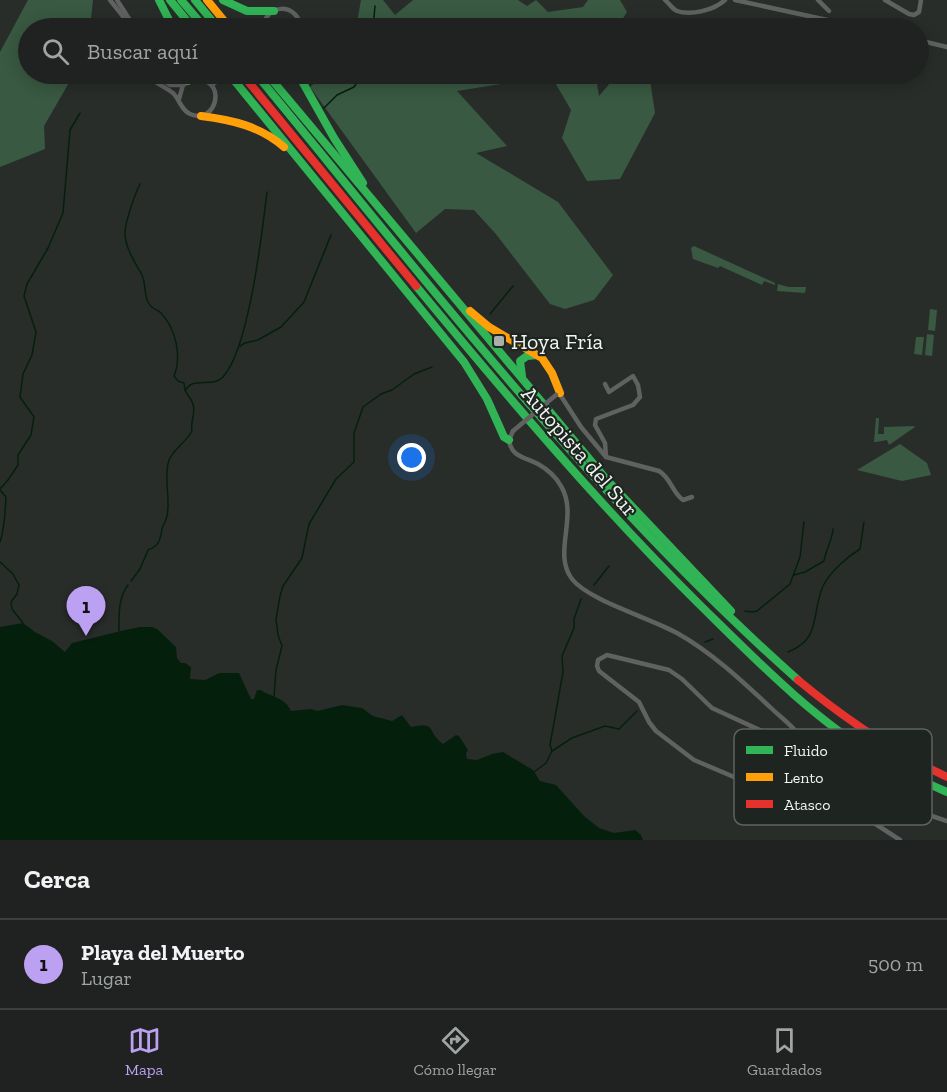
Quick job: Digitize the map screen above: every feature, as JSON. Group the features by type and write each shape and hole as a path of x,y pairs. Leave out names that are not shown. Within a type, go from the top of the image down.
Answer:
{"highway":[{"path":"159,0 168,18"},
{"path":"170,0 185,18"},
{"path":"181,0 196,18"},
{"path":"195,0 210,18"},
{"path":"207,0 222,18"},
{"path":"224,0 247,12 274,10"},
{"path":"236,84 464,362 487,399 508,440"},
{"name":"Autopista del Sur","path":"250,84 409,278 594,496 655,561 737,641 791,690 839,729"},
{"name":"Autopista del Sur","path":"264,84 488,356 575,457 650,539 739,626 860,729"},
{"path":"275,84 607,480 785,667"},
{"path":"304,84 334,138 381,212"},
{"path":"201,116 240,122 258,129 280,142 318,182"},
{"path":"354,226 409,278"},
{"path":"453,295 489,327 538,355 548,367 558,394"},
{"path":"536,397 522,376 519,366 520,361 527,356 538,355"},
{"name":"Autopista del Sur","path":"932,770 947,777"},
{"name":"Autopista del Sur","path":"932,785 947,792"}],"street":[{"path":"110,0 124,18"},
{"path":"117,0 129,18"},
{"path":"665,0 677,11 688,12 708,10 725,0"},
{"path":"735,0 818,18"},
{"path":"818,0 829,11"},
{"path":"885,0 914,15 919,12 921,0"},
{"path":"266,18 274,10 285,9 298,18"},
{"path":"929,42 947,46"},
{"path":"158,84 179,99 187,113 201,116 212,109 216,102 216,94 212,85"},
{"path":"179,99 185,84"},
{"path":"605,384 609,392 633,376 638,385 640,397 633,405 596,419 595,425 605,443 606,457"},
{"path":"692,497 683,500 665,475 659,471 606,457 558,394 513,431 508,440 516,455 546,469 563,489 569,512 564,550 565,560 575,583 589,593 667,627 698,646 755,693 793,729"},
{"path":"734,777 694,760 654,729 639,702 599,671 598,660 607,655 669,670 682,679 712,708 759,729"},
{"path":"932,814 947,821"},
{"path":"877,825 900,840"}],"shaded area":[{"path":"28,0 93,0 91,18 18,18"},
{"path":"361,0 383,0 395,15 413,0 518,0 527,6 536,0 548,12 583,7 588,0 620,0 627,12 623,18 358,18"},
{"path":"18,19 18,84 68,84 44,126 45,149 0,167 0,52"},
{"path":"314,84 501,84 457,91 507,146 476,153 558,202 613,275 594,300 565,309 550,304 495,233 474,210 445,209 416,233 310,87"},
{"path":"556,84 597,84 599,96 609,84 651,84 655,113 620,179 587,181 562,138 571,110"},
{"path":"694,246 775,283 775,285 764,281 762,285 720,266 718,268 693,259 691,248"},
{"path":"778,284 788,287 806,287 805,293 777,291"},
{"path":"930,309 937,310 935,331 928,330"},
{"path":"927,334 934,335 932,356 925,355"},
{"path":"916,337 924,337 922,355 914,354"},
{"path":"876,418 879,418 878,434 884,434 884,427 915,427 889,445 887,440 874,442"},
{"path":"900,444 927,463 931,475 902,481 857,470"},
{"path":"23,623 65,652 72,643 140,627 152,627 176,647 177,658 181,663 191,667 190,679 205,680 219,673 239,673 251,699 254,699 257,690 261,690 282,700 291,711 311,709 317,711 342,705 362,708 373,716 392,721 402,715 411,727 429,727 443,744 456,735 459,736 468,750 467,759 477,760 503,752 533,770 540,781 556,785 584,816 599,828 614,833 635,830 643,840 0,840 0,627"}],"waterway":[{"path":"374,18 375,6"},
{"path":"324,108 337,95 356,84"},
{"path":"0,489 18,465 18,455 31,435 34,417 20,397 23,374 32,355 36,332 24,296 27,284 48,248 63,213 70,130 80,113"},
{"path":"140,184 128,215 125,239 142,275 149,304 166,319 174,335 177,351 174,376 178,381 184,383 185,390"},
{"path":"131,581 140,569 148,550 155,547 160,540 162,527 167,518 169,460 192,431 194,408 185,390 192,384 212,382 223,377 232,363 240,342 253,289 267,192"},
{"path":"240,346 258,340 281,327 304,302 331,235"},
{"path":"490,314 513,286"},
{"path":"274,697 276,670 282,646 276,619 283,586 302,558 309,524 336,479 354,462 354,433 363,407 414,374 432,367"},
{"path":"0,490 6,497 4,526 0,542"},
{"path":"745,611 757,611 790,584 800,557 804,522"},
{"path":"788,652 799,647 811,633 823,586 839,565 860,549 864,522"},
{"path":"794,575 805,572 824,561 833,529"},
{"path":"0,562 13,574 19,585 17,594 11,602 12,609 23,623"},
{"path":"594,585 609,566"},
{"path":"119,631 121,601 128,585"},
{"path":"552,751 550,745 563,672 562,656 574,628 574,619 581,599"},
{"path":"705,642 713,639"},
{"path":"534,772 546,763 552,751 572,738 605,726 619,729 637,711"}],"traffic: fast":[{"path":"159,0 168,18"},
{"path":"170,0 185,18"},
{"path":"181,0 196,18"},
{"path":"195,0 210,18"},
{"path":"223,0 247,11 274,11"},
{"path":"237,84 464,362 487,399 504,437 509,440"},
{"path":"264,84 515,388 583,464 723,611 798,680"},
{"path":"275,84 607,480 731,611"},
{"path":"304,84 363,183"},
{"path":"416,286 519,409 625,528 764,667 836,729"},
{"path":"522,376 520,361 527,356 538,355"},
{"path":"932,785 947,792"}],"traffic: slow":[{"path":"207,0 222,18"},
{"path":"201,116 245,125 265,134 284,147"},
{"path":"470,311 489,327 542,358 552,373 560,393"}],"traffic: jam":[{"path":"250,84 416,286"},
{"path":"798,680 864,729"},
{"path":"932,769 947,777"}],"place":[{"name":"Hoya Fría","path":"499,341"},
{"name":"Playa del Muerto","path":"86,636"}]}
